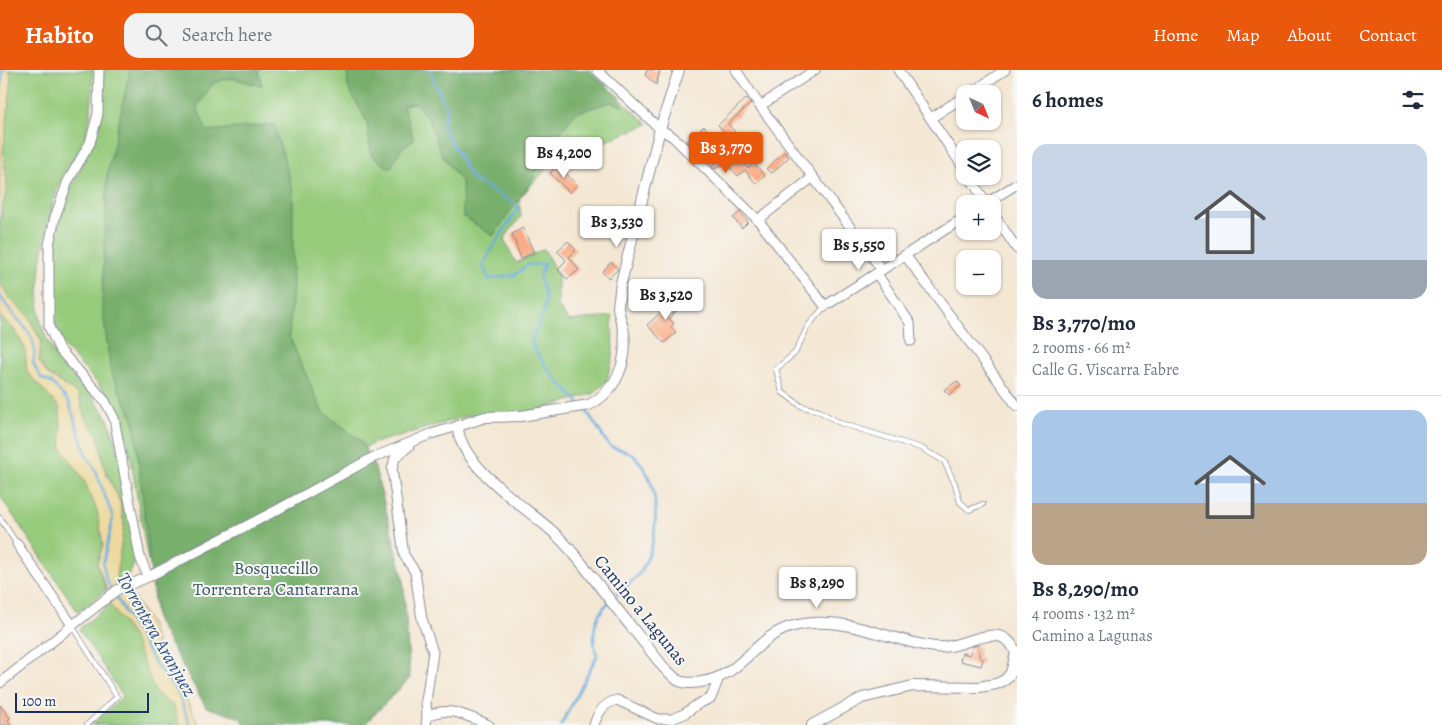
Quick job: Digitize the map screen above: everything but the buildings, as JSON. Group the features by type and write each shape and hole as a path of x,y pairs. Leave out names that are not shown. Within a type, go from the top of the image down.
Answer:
{"street":[{"path":"99,70 98,114 90,143 68,182 55,217 50,245 49,326 59,349 105,401 114,418 140,557 148,577"},
{"path":"597,70 660,129 673,137 758,220 825,306 956,223"},
{"path":"1,682 109,595 148,577 372,458 431,434 484,417 520,416 577,408 598,401 611,388 623,365 626,349 618,308 621,283 660,129 679,70"},
{"path":"736,70 879,272 910,323 911,342"},
{"path":"760,106 815,70"},
{"path":"898,70 956,156"},
{"path":"982,85 1005,70"},
{"path":"931,118 956,102"},
{"path":"758,220 813,177"},
{"path":"1000,195 1017,184"},
{"path":"1001,225 1017,249"},
{"path":"905,255 1017,406"},
{"name":"Camino a Lagunas","path":"458,426 458,435 477,464 513,501 551,530 572,551 664,668 678,680 689,684 718,680"},
{"path":"426,721 426,701 433,652 422,619 415,572 404,555 392,469 395,458 408,447 431,434"},
{"path":"17,544 72,625"},
{"path":"594,725 607,702 617,700 658,719 672,719 711,698 718,680 773,635 789,627 815,622 848,625 944,648 993,634 1002,636 1014,647 1016,653 1015,670 1005,680 986,686 913,686 862,698 812,725"},
{"path":"426,721 435,712 448,711 489,725"}],"lane":[{"path":"825,306 808,326 795,353 776,369 782,392 801,406 819,411 840,422 921,448 944,461 955,484 960,502 969,510 983,504"},
{"path":"0,518 17,544"},
{"path":"72,625 117,697 87,725"}],"green space":[{"path":"10,70 93,70 89,124 80,147 58,187 50,215 41,262 39,306 41,323 46,338 63,364 105,414 116,443 129,507 135,561 130,573 115,583 124,525 120,502 104,468 98,436 85,419 78,394 47,374 39,361 41,340 28,316 9,298 0,282 0,222 7,184 3,152 11,87"},
{"path":"104,70 588,70 648,124 551,163 519,199 521,216 504,239 516,263 544,249 558,276 558,306 569,321 612,316 613,358 606,382 595,393 525,414 471,415 374,443 148,561 127,436 114,402 61,343 53,317 56,243 61,215 75,179 93,143 102,114"},
{"name":"Bosquecillo Torrentera Cantarrana","path":"130,70 258,70 262,86 231,78 213,83 197,107 207,131 274,124 293,191 293,288 289,336 322,411 361,441 375,468 403,576 410,678 364,725 245,725 241,718 206,707 156,619 134,421 111,373 102,305 107,175"},
{"path":"347,70 589,70 619,97 623,106 610,102 576,113 551,143 530,184 493,236 463,216 462,183 442,155 428,118 415,103 403,105 414,139 401,149 390,169 371,155 367,122 348,87"},
{"path":"0,317 14,329 25,348 27,372 60,408 62,449 83,478 97,510 103,545 97,564 106,590 78,612 0,496"},
{"path":"110,604 133,637 156,693 174,707 179,725 92,725 123,696 79,629"}],"sand":[{"path":"0,70 10,70 11,87 3,152 7,184 0,222"},
{"path":"0,282 9,298 28,316 41,341 39,361 47,374 78,394 85,419 98,435 104,468 120,502 124,525 115,583 121,595 130,593 149,621 161,657 175,677 199,725 179,725 174,707 156,693 133,637 110,604 109,595 97,564 103,545 97,510 83,478 62,449 60,408 27,372 25,348 14,329 0,317"}],"waterway":[{"name":"Torrentera Aranjuez","path":"0,101 3,70"},
{"path":"430,70 447,110 442,126 472,179 511,201 518,208 483,266 489,279 515,275 527,265 544,264 539,278 545,295 544,310 531,341 541,360 580,404"},
{"name":"Torrentera Aranjuez","path":"0,294 5,304 24,326 33,342 35,351 33,363 41,378 52,383 69,402 86,455 96,471 113,518 103,564 106,579 112,591"},
{"path":"584,408 610,446 630,452 642,465 654,493 656,508 655,524 649,554 637,576 613,598"},
{"name":"Torrentera Aranjuez","path":"115,595 156,665 178,692 190,725"},
{"path":"561,725 597,656 594,641 595,627 600,614 609,602"}]}
